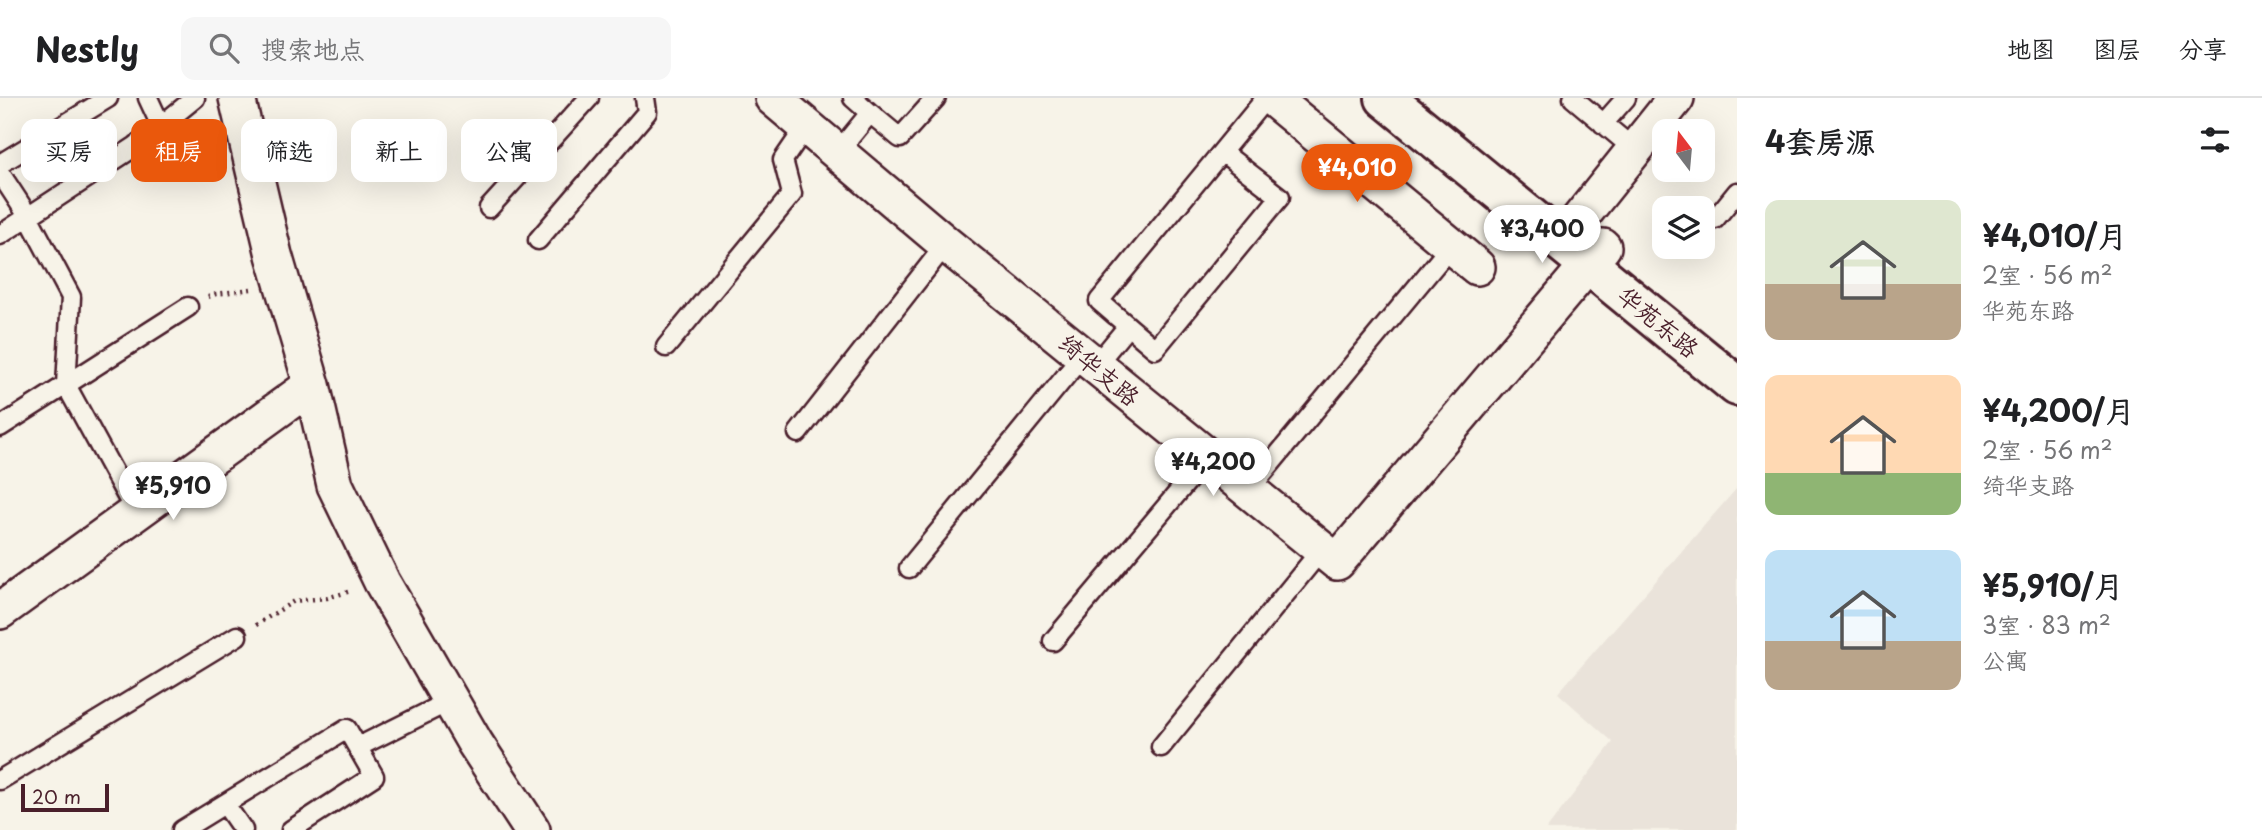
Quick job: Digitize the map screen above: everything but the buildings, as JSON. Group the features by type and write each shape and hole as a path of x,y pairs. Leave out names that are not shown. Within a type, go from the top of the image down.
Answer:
{"street":[{"path":"237,98 283,286 312,385 335,485 382,582 450,701 532,830"},
{"name":"绮华支路","path":"773,98 946,244 1322,549"},
{"path":"1272,98 1464,257"},
{"name":"华苑东路","path":"1385,98 1737,356"},
{"name":"华苑东路","path":"1422,98 1737,386"},
{"path":"1322,549 1337,562 1582,244 1635,150 1676,98"},
{"path":"0,611 312,385"}],"lane":[{"path":"0,164 108,98"},
{"path":"148,98 158,119"},
{"path":"170,119 195,98"},
{"path":"489,208 589,98"},
{"path":"538,240 647,112 645,98"},
{"path":"853,98 901,138 936,98"},
{"path":"1222,152 1279,197 1155,349 1099,301 1266,98"},
{"path":"1573,98 1635,150"},
{"path":"1603,124 1626,98"},
{"path":"838,152 870,113"},
{"path":"666,347 792,194 783,160 807,125"},
{"path":"0,235 131,149"},
{"path":"0,173 28,216 71,296 66,385 136,513"},
{"path":"1716,219 1737,192"},
{"path":"798,433 946,244"},
{"path":"1248,491 1464,257"},
{"path":"0,427 188,307"},
{"path":"909,568 1089,360 1128,326"},
{"path":"1053,641 1207,458"},
{"path":"1161,747 1322,549"},
{"path":"0,780 237,636"},
{"path":"358,747 450,701"},
{"path":"182,830 348,729 374,776 290,830"},
{"path":"225,804 243,830"}],"path":[{"path":"188,307 216,293 283,286"},
{"path":"237,636 294,601 327,598 382,582"}],"shaded area":[{"path":"1737,488 1737,830 1546,830 1613,742 1558,693"}]}
